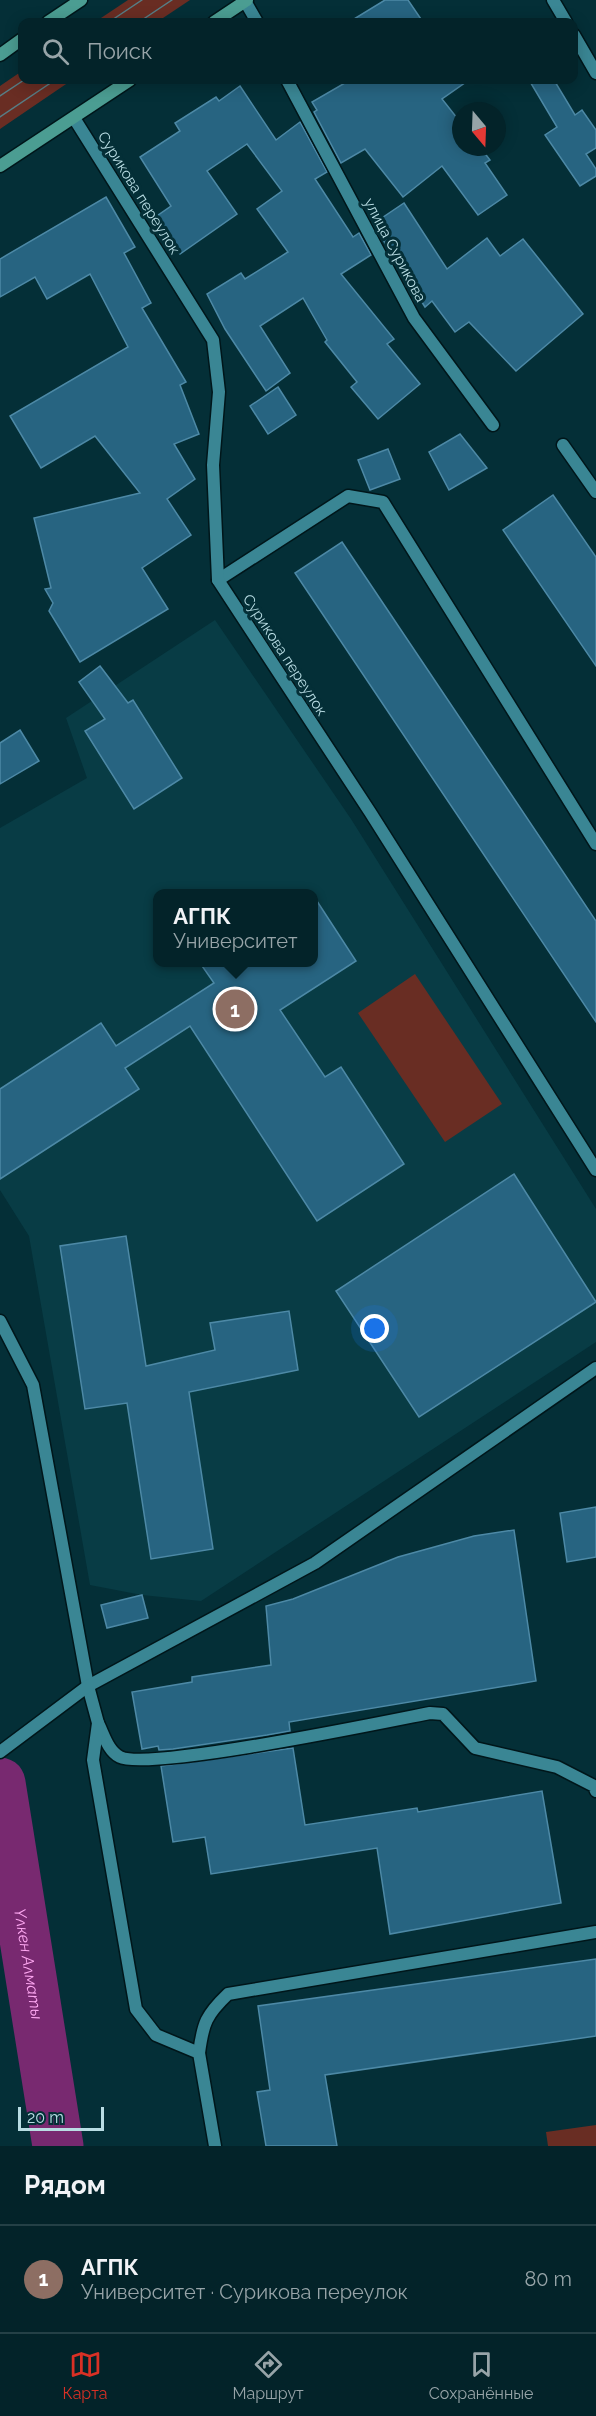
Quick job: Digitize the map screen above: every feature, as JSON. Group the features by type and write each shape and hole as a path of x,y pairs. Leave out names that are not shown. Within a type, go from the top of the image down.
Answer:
{"main road":[{"path":"54,18 81,0"},
{"path":"220,18 246,0"},
{"path":"0,55 18,42"},
{"path":"0,166 124,84"}],"street":[{"path":"246,0 255,18"},
{"path":"553,0 564,18"},
{"path":"578,43 596,73"},
{"name":"улица Сурикова","path":"289,84 414,318 493,425"},
{"name":"Сурикова переулок","path":"74,118 213,340 219,392 213,465 218,580 370,812 596,1170"},
{"path":"563,445 596,492"},
{"path":"218,580 348,496 383,502 596,844"},
{"path":"0,1322 33,1385 88,1686 98,1723 112,1752 121,1758 137,1760 207,1752 430,1713 442,1714 475,1748 557,1767 594,1786 596,1791"},
{"path":"0,1752 88,1686 315,1563 596,1368"},
{"path":"98,1723 93,1760 136,2009 156,2035 199,2053"},
{"path":"215,2146 199,2053 203,2025 211,2010 228,1994 596,1932"}],"shaded area":[{"path":"128,0 190,0 163,18 101,18"},
{"path":"18,74 18,84 66,84 0,129 0,86"},
{"path":"215,620 351,819 596,1209 596,1342 201,1601 142,1595 90,1585 29,1236 0,1190 0,828 87,778 66,718"},
{"path":"415,974 502,1104 445,1142 358,1013"},
{"path":"596,2125 596,2146 548,2146 546,2132"}],"building":[{"path":"385,0 408,0 420,18 356,18"},
{"path":"343,84 463,84 442,99 452,112 452,156 487,156 490,160 485,163 507,195 478,215 442,166 403,197 365,149 341,163 314,112 317,110 312,102"},
{"path":"531,84 556,84 575,115 582,110 596,130 596,148 586,154 596,169 596,176 580,186 545,135 557,127"},
{"path":"240,86 276,140 300,122 327,172 315,179 353,237 359,233 371,255 341,274 394,339 387,344 420,384 378,419 351,387 357,382 325,342 327,340 303,298 260,326 290,373 266,391 225,329 207,294 241,273 245,279 288,252 257,209 282,191 247,144 207,171 237,214 180,254 154,218 171,206 140,157 180,131 175,123 216,97 219,101"},
{"path":"106,197 135,247 124,253 151,303 142,308 186,382 180,385 199,434 174,444 195,479 167,499 191,535 142,568 168,609 80,662 49,611 53,603 45,589 51,588 34,518 140,493 95,436 41,468 10,416 128,347 90,274 47,299 35,277 0,297 0,259"},
{"path":"404,203 447,269 487,238 500,256 523,239 583,314 516,371 469,322 455,332 432,301 425,307 373,224"},
{"path":"278,387 296,415 268,434 250,406"},
{"path":"460,434 487,468 449,490 429,452"},
{"path":"388,449 400,479 370,490 358,460"},
{"path":"553,495 596,557 596,666 503,530"},
{"path":"342,542 596,921 596,1022 295,573"},
{"path":"100,666 128,703 133,700 182,778 134,809 85,731 105,719 79,682"},
{"path":"20,730 39,761 0,784 0,743"},
{"path":"318,903 356,961 280,1010 325,1077 341,1067 404,1164 317,1221 190,1026 125,1068 139,1089 0,1179 0,1089 101,1023 116,1046 214,983 203,967 318,967"},
{"path":"514,1174 596,1302 419,1417 336,1291"},
{"path":"126,1236 146,1366 215,1350 210,1323 289,1311 298,1370 189,1392 213,1549 151,1559 127,1403 85,1409 60,1246"},
{"path":"596,1507 596,1557 567,1562 560,1513"},
{"path":"514,1530 536,1681 289,1722 290,1731 267,1735 173,1749 159,1750 158,1746 142,1749 132,1692 192,1682 192,1677 271,1665 266,1606 293,1599 398,1557 474,1536"},
{"path":"142,1595 148,1618 107,1628 101,1605"},
{"path":"293,1748 305,1825 417,1808 418,1812 542,1791 561,1903 390,1934 377,1848 211,1874 205,1837 173,1842 161,1766"},
{"path":"596,1959 596,2036 325,2075 337,2146 266,2146 257,2092 270,2090 258,2006"}],"waterway":[{"name":"Үлкен Алматы","path":"0,1783 58,2146"}],"tram line":[{"path":"115,18 142,0"},
{"path":"145,18 172,0"},
{"path":"0,96 18,84"},
{"path":"0,117 49,84"}],"place":[{"name":"АГПК","path":"235,1009"}]}
